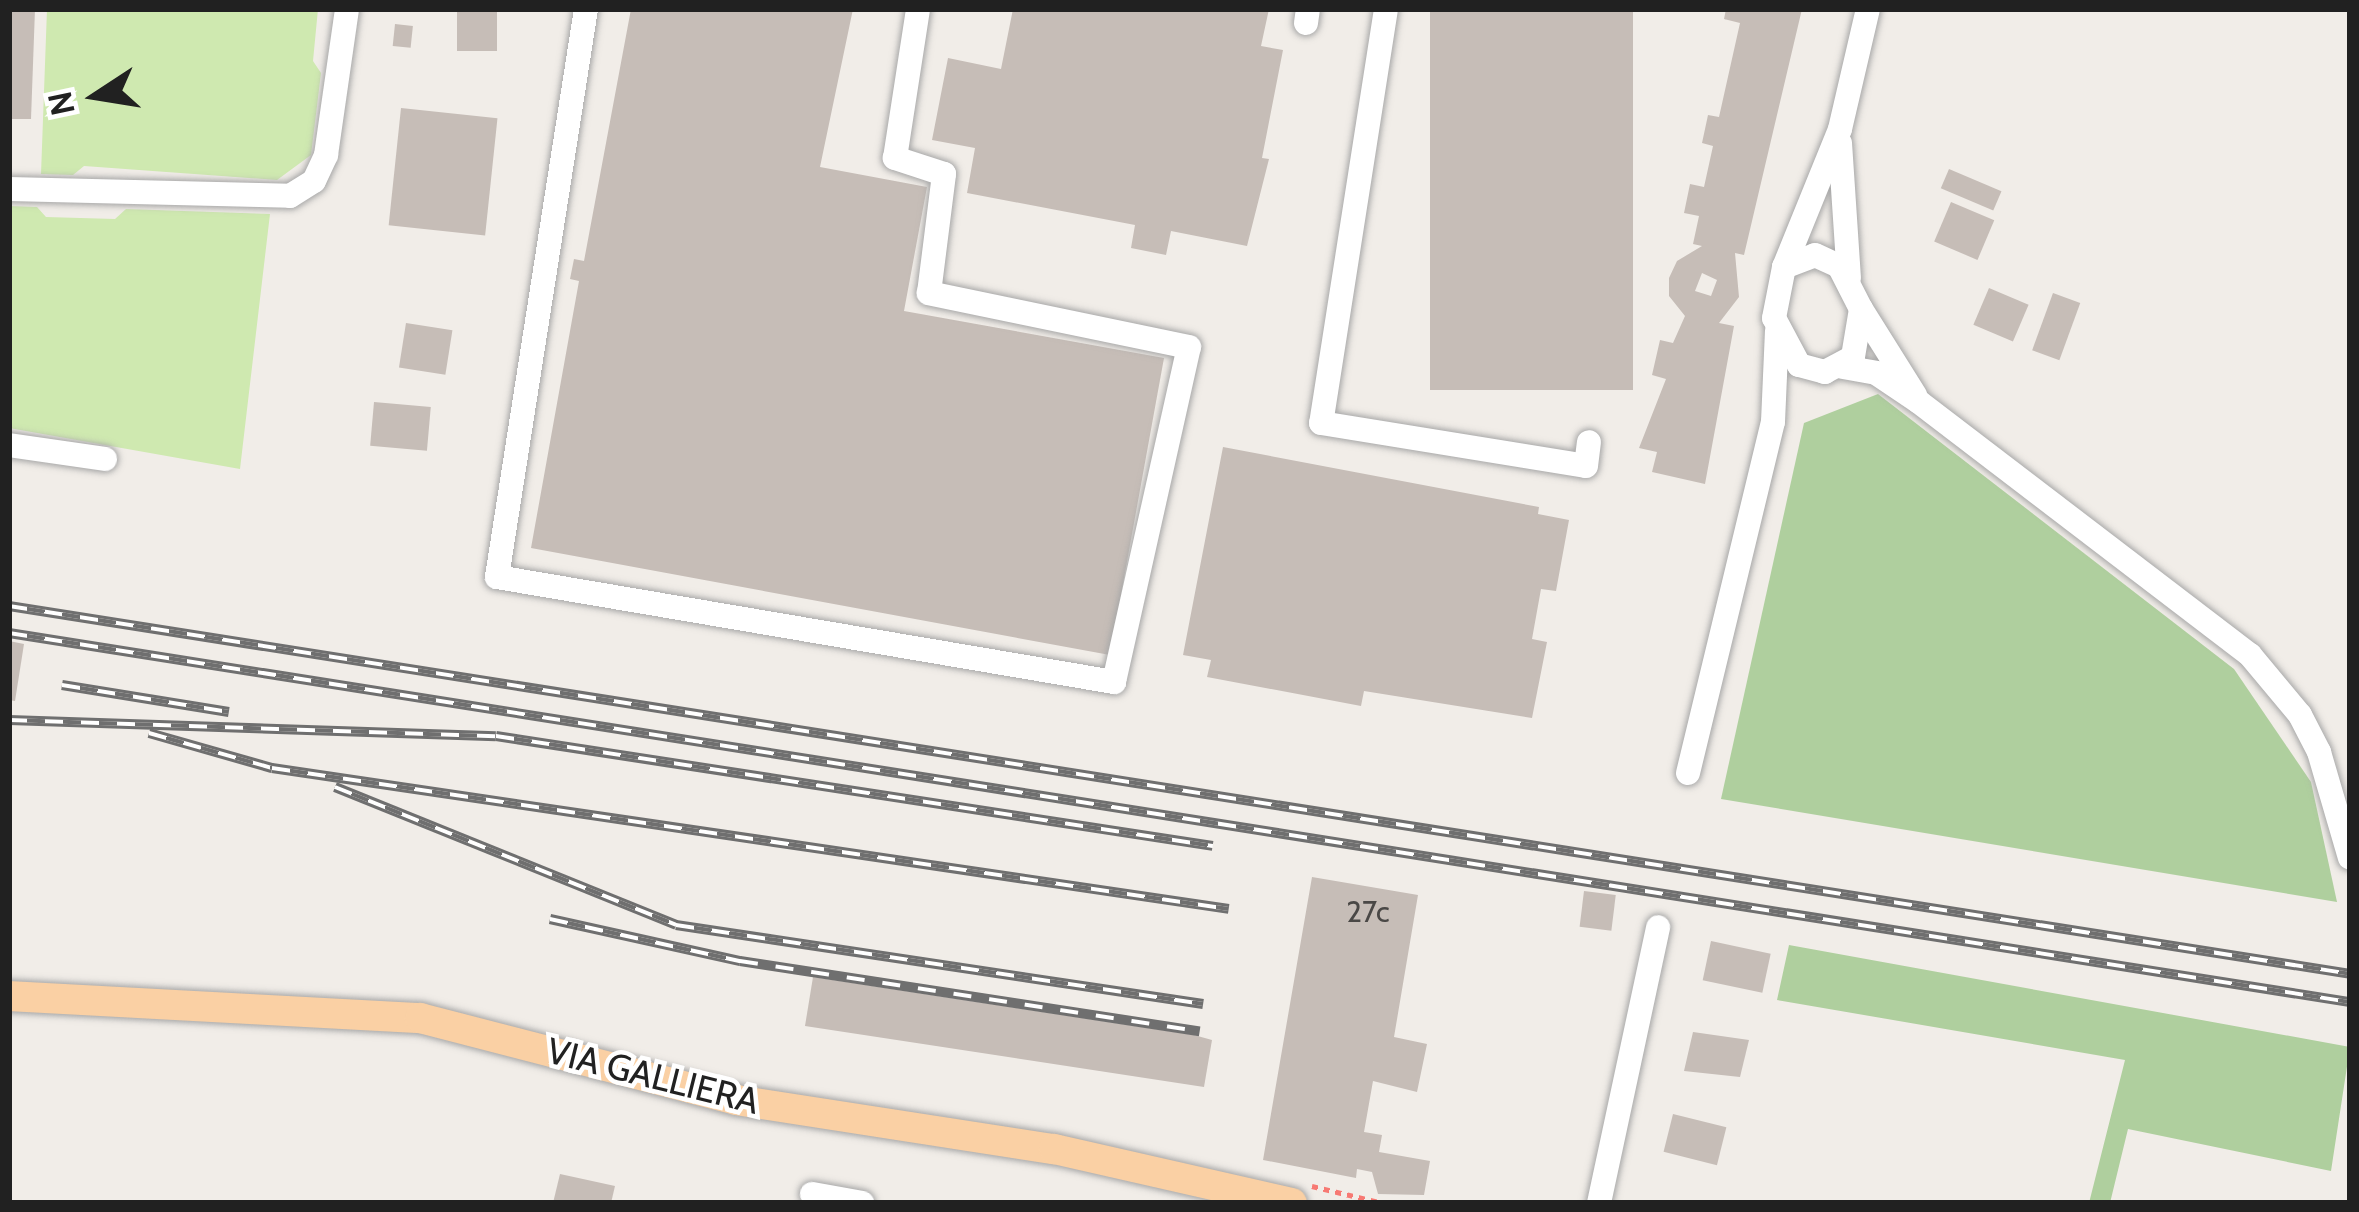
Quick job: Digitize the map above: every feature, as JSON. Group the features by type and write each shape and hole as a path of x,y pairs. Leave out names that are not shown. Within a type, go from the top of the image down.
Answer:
{"main road":[{"name":"VIA GALLIERA","path":"9,996 420,1018 736,1100 1054,1149 1292,1203"}],"street":[{"path":"9,189 290,196 314,181 326,155 347,9"},
{"path":"586,9 497,578 1114,682 1189,347 929,293 944,174 895,158 918,9"},
{"path":"1386,9 1321,423 1586,466 1589,442"},
{"path":"1688,773 1773,422 1777,331 1773,300 1840,129 1868,9"},
{"path":"1840,129 1850,278 1861,309 1919,402"},
{"path":"1784,267 1823,256 1850,278"},
{"path":"1773,422 1860,344 1861,309"},
{"path":"1777,331 1799,365 1876,373 1919,402 2250,655 2300,715 2319,752 2350,858"},
{"path":"9,445 105,459"},
{"path":"1599,1203 1658,927"},
{"path":"812,1194 862,1203"}],"green space":[{"path":"47,9 318,9 313,61 321,73 311,155 277,180 84,166 73,175 41,174"},
{"path":"9,206 37,207 46,217 115,219 126,209 270,214 240,469 9,428"},
{"path":"1878,394 2234,669 2311,782 2337,902 1721,799 1804,423"},
{"path":"1789,945 2350,1047 2331,1171 2128,1129 2110,1203 2089,1203 2125,1060 1777,1000"}],"building":[{"path":"9,9 35,9 31,119 9,119"},
{"path":"457,9 497,9 497,51 457,51"},
{"path":"631,9 853,9 820,167 927,187 904,311 1164,358 1110,655 531,548 579,281 570,279 574,259 584,261"},
{"path":"1013,9 1269,9 1261,46 1283,50 1262,158 1269,159 1247,246 1171,231 1166,255 1131,248 1135,225 967,193 975,148 932,140 948,58 1001,69"},
{"path":"1430,9 1633,9 1633,390 1430,390"},
{"path":"1726,9 1802,9 1744,255 1735,253 1739,297 1719,323 1734,326 1705,484 1652,472 1657,452 1639,448 1666,379 1652,375 1660,340 1673,343 1685,316 1669,296 1669,278 1677,261 1702,246 1693,244 1699,216 1684,213 1690,184 1704,187 1713,146 1702,143 1708,115 1719,117 1740,23 1724,19","holes":["1702,273 1717,280 1711,296 1695,291"]},
{"path":"395,24 413,26 411,48 393,46"},
{"path":"401,108 497,118 485,235 389,225"},
{"path":"1949,169 2001,191 1993,211 1941,188"},
{"path":"1951,202 1994,220 1977,260 1934,242"},
{"path":"1989,288 2029,305 2013,342 1973,325"},
{"path":"2053,293 2080,303 2059,360 2032,350"},
{"path":"406,323 452,330 445,375 399,367"},
{"path":"374,402 431,407 427,451 370,446"},
{"path":"1223,447 1539,507 1538,514 1569,520 1556,591 1541,589 1532,639 1547,642 1532,718 1364,691 1361,706 1207,677 1211,660 1183,655"},
{"path":"9,641 24,644 15,701 9,700"},
{"path":"1312,877 1418,895 1394,1037 1427,1044 1417,1092 1373,1081 1364,1132 1382,1135 1379,1152 1430,1161 1424,1195 1378,1194 1372,1172 1357,1169 1356,1178 1263,1160"},
{"path":"1584,891 1616,895 1611,931 1580,927"},
{"path":"1711,941 1771,954 1762,993 1703,980"},
{"path":"813,977 1212,1040 1204,1087 805,1026"},
{"path":"1693,1032 1749,1040 1740,1077 1684,1071"},
{"path":"1673,1114 1726,1127 1717,1165 1664,1152"},
{"path":"560,1174 615,1186 611,1203 553,1203"}],"railway":[{"path":"9,606 2350,974"},
{"path":"9,633 2350,1002"},
{"path":"62,685 229,712"},
{"path":"9,720 496,736 1213,846"},
{"path":"149,733 272,768 1229,909"},
{"path":"335,787 676,925 1203,1004"},
{"path":"550,919 740,961 1200,1031"}]}
